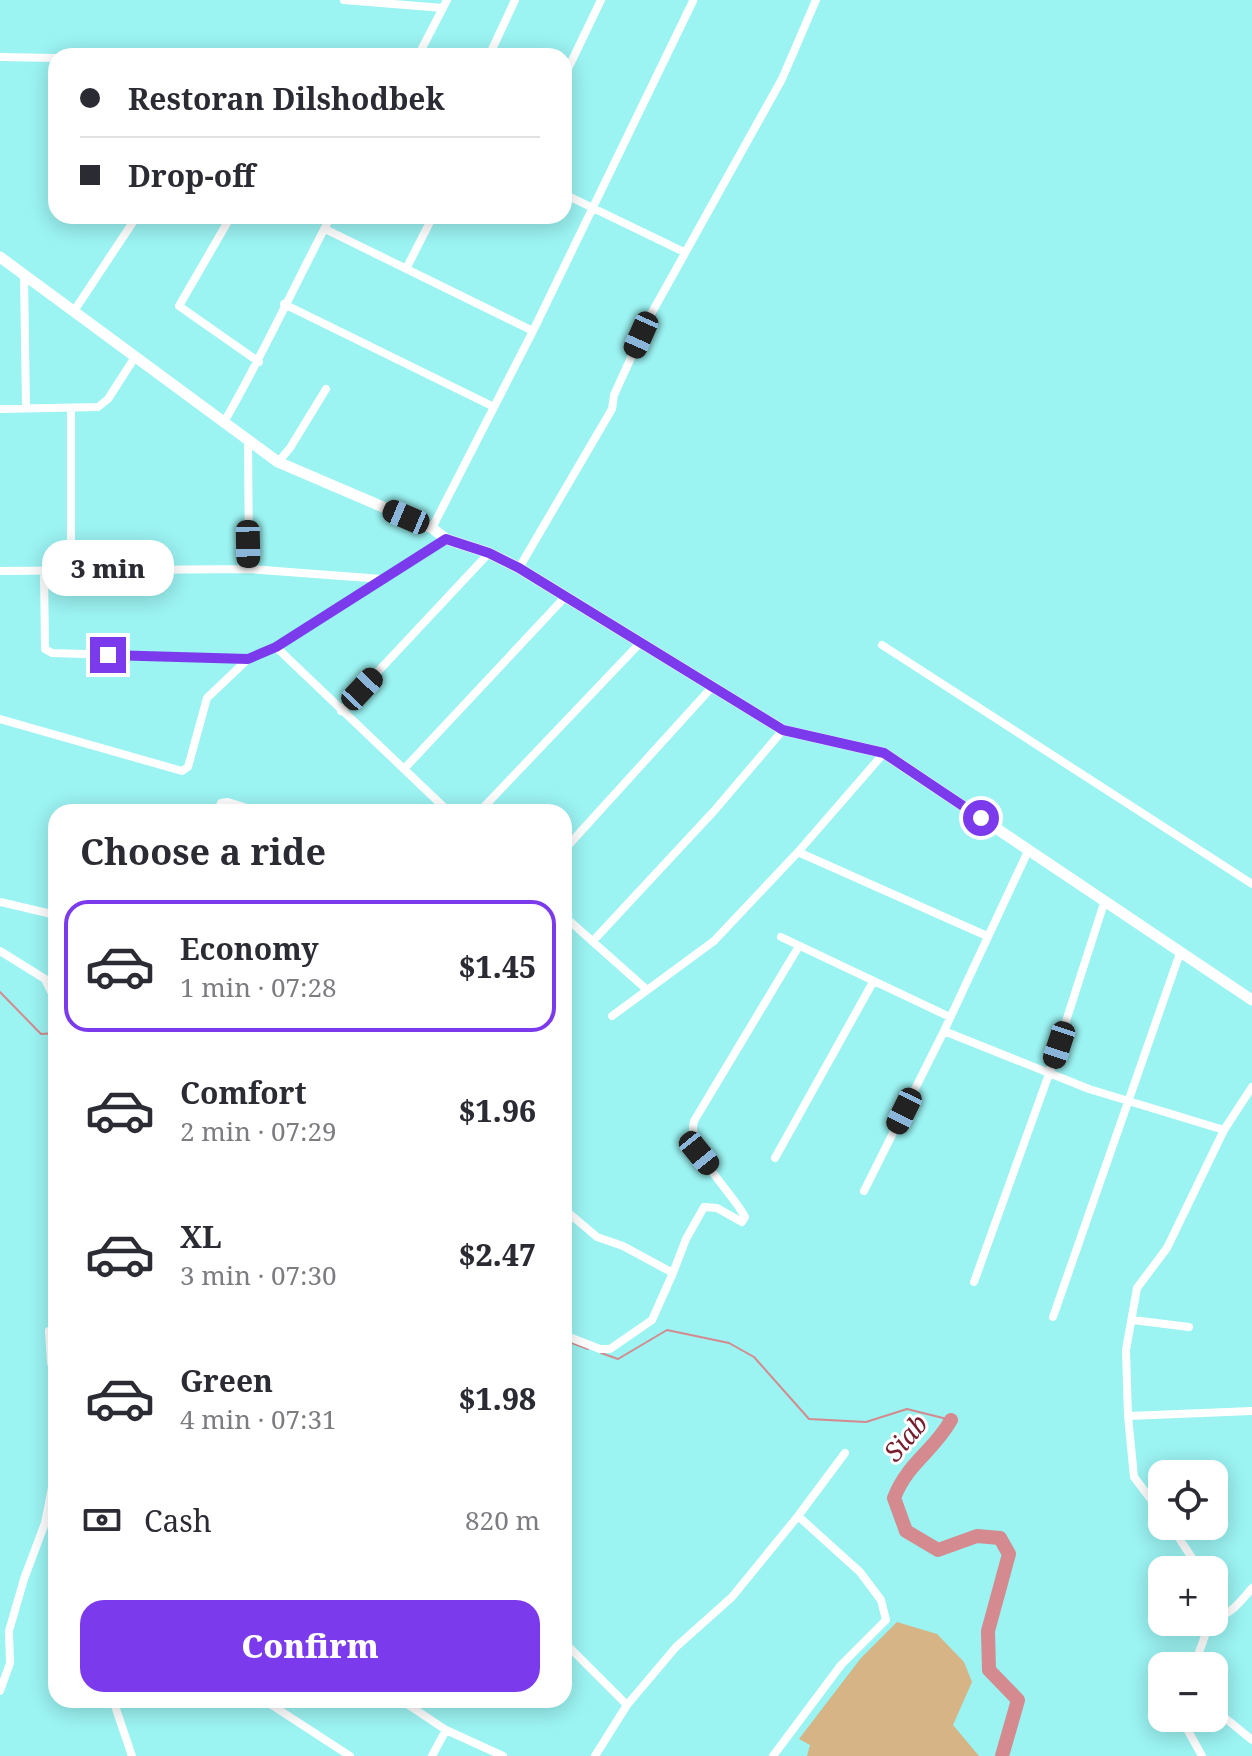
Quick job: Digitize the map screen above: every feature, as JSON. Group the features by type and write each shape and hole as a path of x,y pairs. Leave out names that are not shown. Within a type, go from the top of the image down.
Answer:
{"street":[{"path":"344,0 445,4 422,48"},
{"path":"493,48 515,0"},
{"path":"572,60 601,0"},
{"path":"519,568 573,470 612,409 614,395 650,316 782,79 816,0"},
{"path":"432,528 533,331 693,1"},
{"path":"0,57 48,58"},
{"path":"572,198 684,252"},
{"path":"74,311 132,224"},
{"path":"226,224 179,306 259,362"},
{"path":"224,422 259,362 284,304 327,224"},
{"path":"406,269 429,224"},
{"path":"325,229 533,331"},
{"path":"0,257 278,462 432,528 446,539 489,553 519,568 783,730 884,753 1252,1000"},
{"path":"24,275 26,408"},
{"path":"284,304 494,407"},
{"path":"0,409 103,405 135,357"},
{"path":"278,462 326,389"},
{"path":"71,408 71,570"},
{"path":"248,439 249,569"},
{"path":"0,719 182,771 188,767 207,698 248,659 276,647 446,539"},
{"path":"341,711 489,553"},
{"path":"0,571 249,569 382,579"},
{"path":"44,571 45,649 52,653 248,659"},
{"path":"404,769 566,596"},
{"path":"487,804 641,642"},
{"path":"882,645 1252,884"},
{"path":"276,647 441,804"},
{"path":"572,841 713,686"},
{"path":"593,941 714,811 783,730"},
{"path":"612,1016 714,941 798,852 884,753"},
{"path":"864,1191 944,1031 1029,849"},
{"path":"798,852 987,936"},
{"path":"974,1282 1049,1074 1105,900"},
{"path":"0,902 48,913"},
{"path":"572,923 646,989"},
{"path":"781,937 950,1017"},
{"path":"572,1338 600,1349 610,1349 652,1320 686,1239 704,1207 717,1208 742,1222 745,1217 699,1153 693,1142 692,1129 799,946"},
{"path":"0,951 45,979 48,985"},
{"path":"1053,1317 1180,953"},
{"path":"775,1158 873,982"},
{"path":"944,1031 1049,1074 1224,1130"},
{"path":"1148,1496 1134,1477 1128,1416 1126,1350 1137,1288 1167,1248 1224,1130 1252,1087"},
{"path":"572,1216 597,1237 623,1246 673,1273"},
{"path":"1133,1320 1189,1327"},
{"path":"1128,1416 1252,1411"},
{"path":"595,1756 627,1705 676,1647 732,1597 845,1453"},
{"path":"0,1691 10,1663 9,1631 48,1508"},
{"path":"773,1756 841,1665 886,1620 881,1600 860,1572 798,1516"},
{"path":"1228,1612 1252,1588"},
{"path":"572,1650 627,1705"},
{"path":"116,1708 132,1756"},
{"path":"276,1708 350,1756"},
{"path":"413,1708 446,1730 503,1756"},
{"path":"1228,1720 1252,1740"},
{"path":"432,1756 446,1730"},
{"path":"1189,1732 1202,1756"}],"shaded area":[{"path":"897,1622 937,1634 964,1662 972,1682 953,1725 979,1756 807,1756 810,1745 799,1739 861,1658"}],"waterway":[{"name":"Siab","path":"0,992 41,1034 48,1034"},
{"name":"Siab","path":"601,1353 618,1359 667,1330 729,1343 754,1357 809,1419 866,1422 907,1409 951,1420"},
{"name":"Siab","path":"572,1343 588,1349"},
{"name":"Siab","path":"951,1420 906,1475 894,1498 906,1531 938,1550 977,1536 1000,1538 1009,1554 988,1631 989,1670 1018,1700 1002,1756"}],"route":[{"path":"108,655 248,659 276,647 446,539 489,553 519,568 783,730 884,753 981,818"}]}
